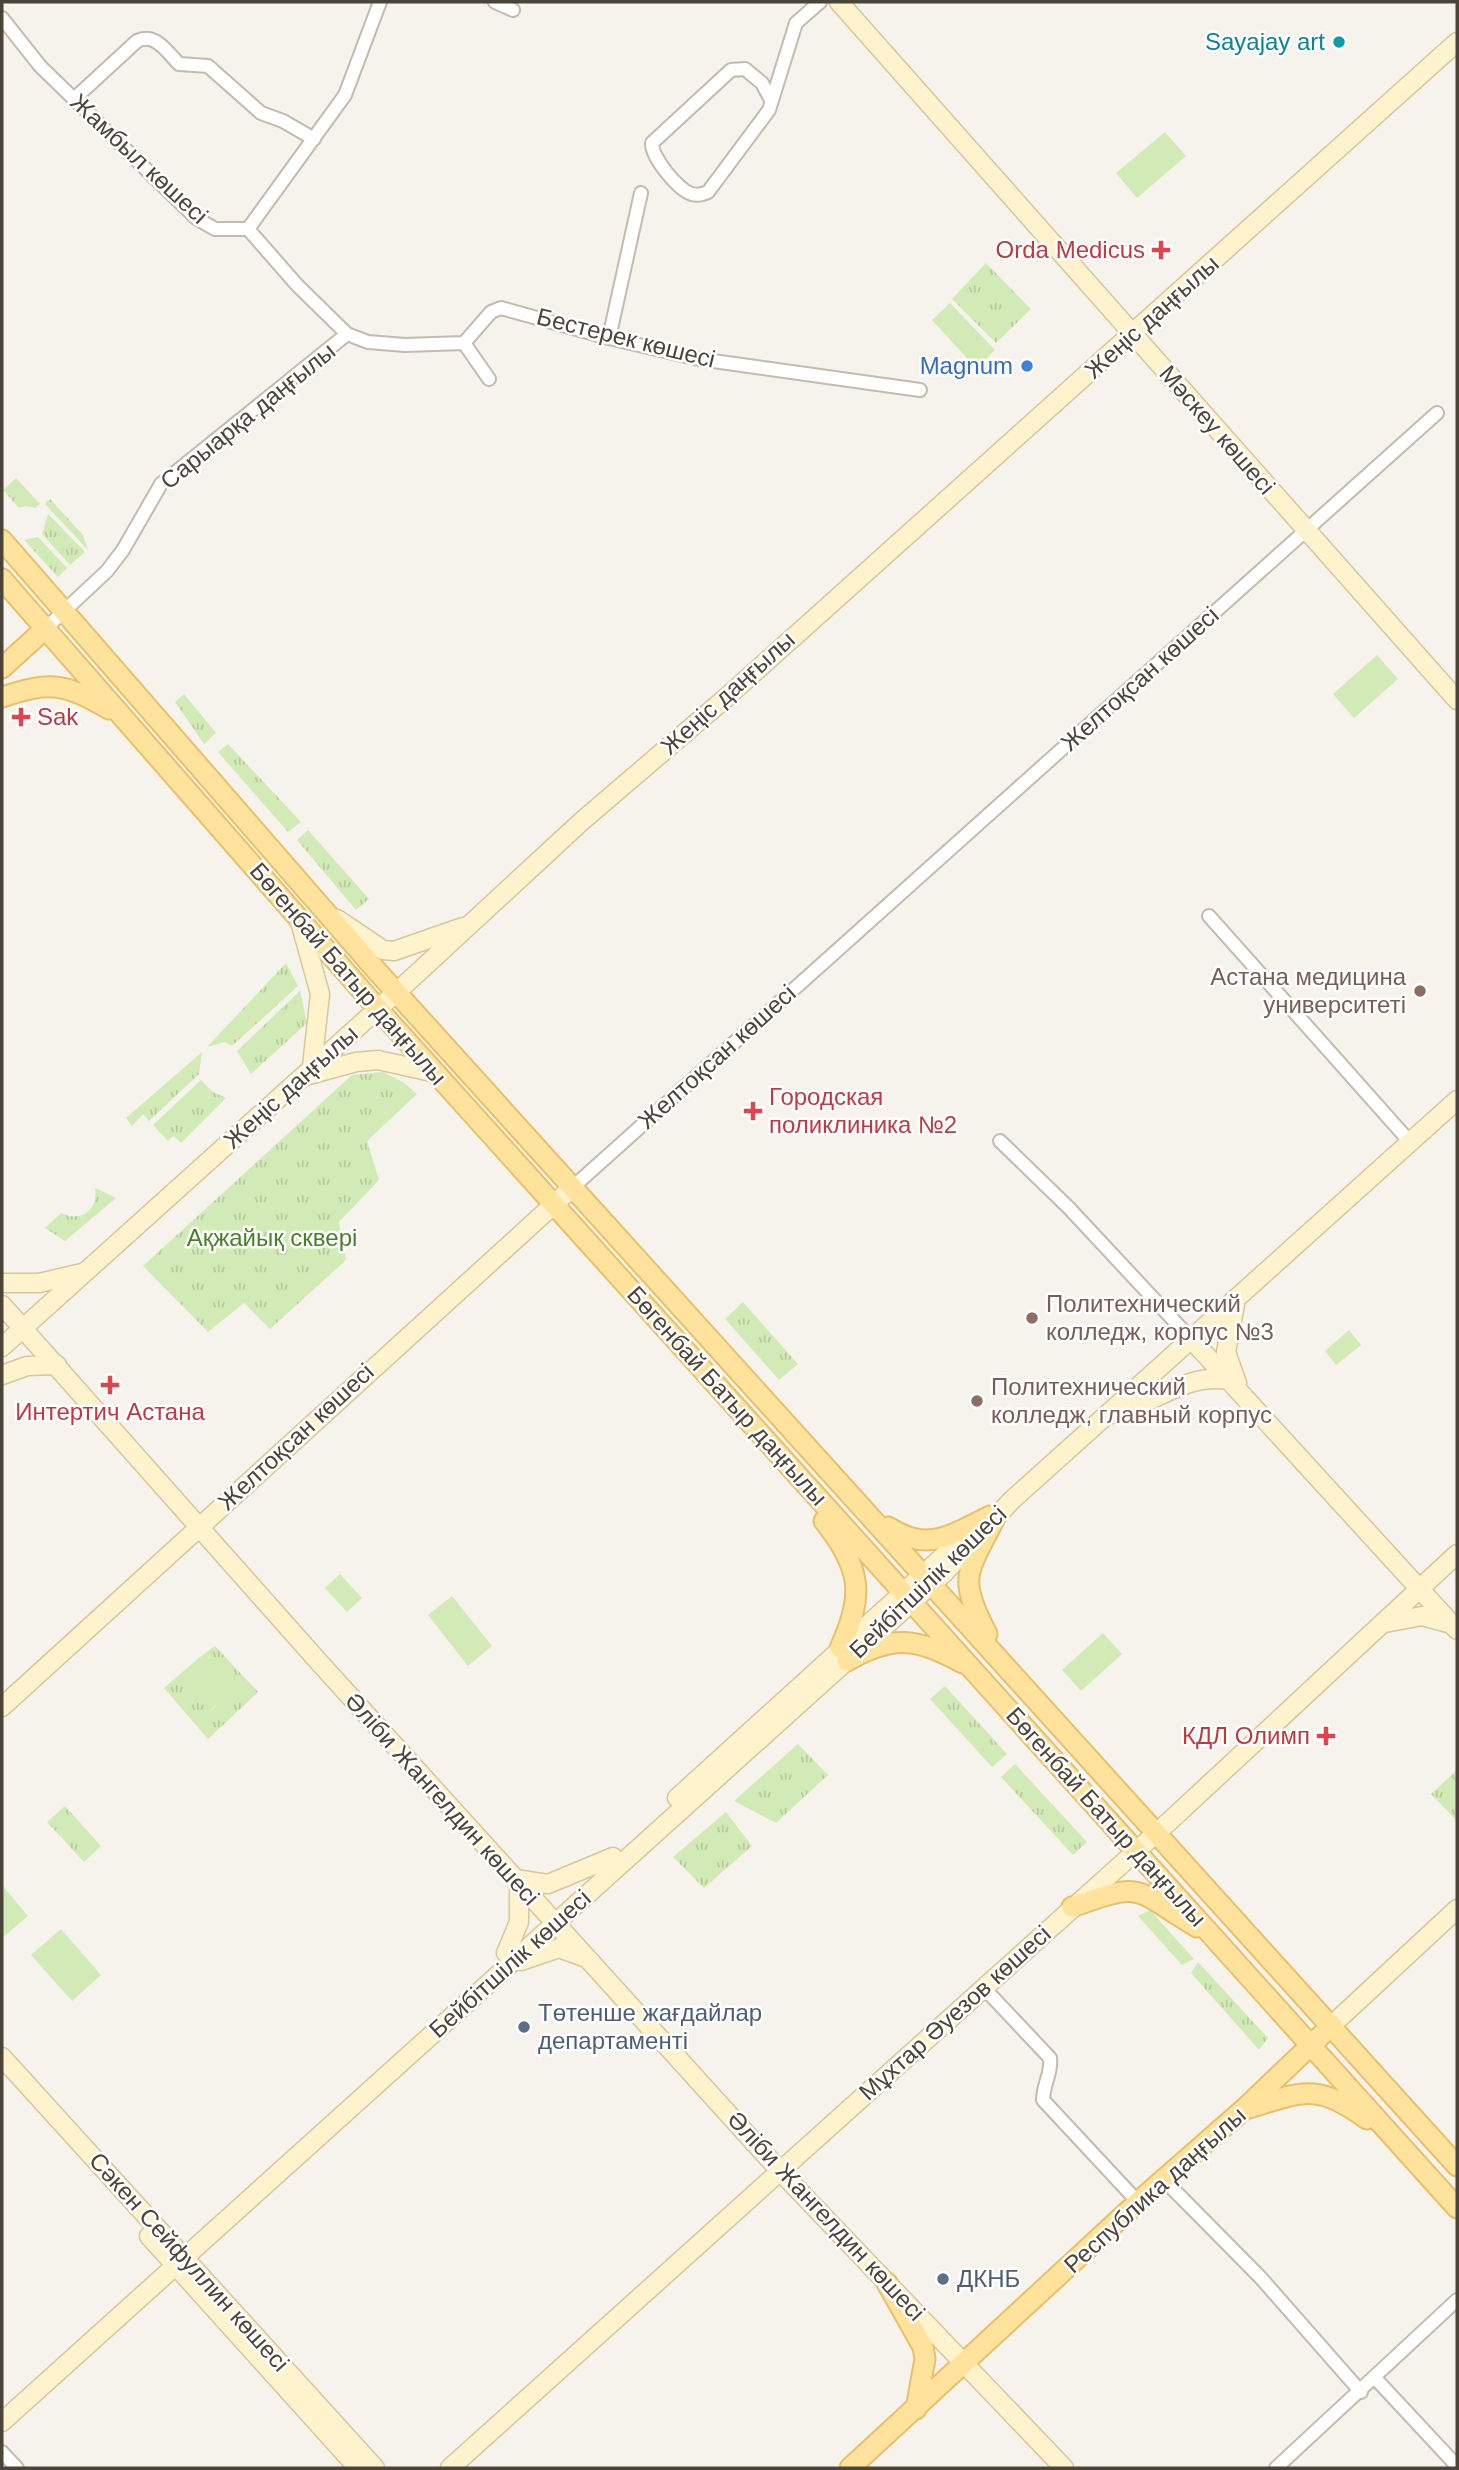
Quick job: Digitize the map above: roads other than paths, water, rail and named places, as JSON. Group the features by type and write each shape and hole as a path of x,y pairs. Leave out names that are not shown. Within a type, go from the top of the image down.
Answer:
{"main road":[{"name":"Мәскеу көшесі","path":"839,2 1457,700"},
{"name":"Жеңіс даңғылы","path":"2,1347 397,992 582,821 728,696 1457,43"},
{"name":"Бөгенбай Батыр даңғылы","path":"2,540 397,992 1457,2166"},
{"name":"Бөгенбай Батыр даңғылы","path":"2,579 378,1009 1457,2208"},
{"path":"2,668 46,628"},
{"path":"2,697 50,685 87,696 124,718"},
{"path":"326,912 383,950 394,951 470,925"},
{"path":"299,919 320,994 307,1072 378,1060 436,1073"},
{"name":"Бейбітшілік көшесі","path":"2,2422 506,1953 552,1920 992,1518 1457,1100"},
{"name":"Желтоқсан көшесі","path":"2,1707 573,1187"},
{"path":"2,1283 39,1283 86,1272"},
{"path":"1236,1299 1226,1352 1230,1368 1245,1399"},
{"name":"Әліби Жангелдин көшесі","path":"2,1305 199,1528 780,2171 1064,2468"},
{"path":"1192,1340 1455,1627"},
{"path":"2,1375 27,1366 57,1366"},
{"path":"1107,1415 1129,1412 1192,1380 1210,1377 1228,1380"},
{"path":"805,1482 818,1514 853,1564 858,1586 844,1655"},
{"path":"873,1518 920,1542 939,1540 992,1518"},
{"path":"992,1518 967,1574 967,1591 998,1657"},
{"name":"Мұхтар Әуезов көшесі","path":"450,2468 1156,1833 1457,1554"},
{"path":"1381,1624 1422,1616 1455,1627"},
{"path":"844,1655 905,1641 933,1647 974,1669"},
{"name":"Бейбітшілік көшесі","path":"2,2407 495,1978 613,1857 844,1655"},
{"path":"506,1953 519,1922 517,1881 548,1884 613,1857"},
{"path":"1072,1908 1119,1891 1137,1890 1215,1938"},
{"name":"Республика даңғылы","path":"850,2468 965,2363 1134,2198 1163,2179 1244,2109 1308,2041 1332,2025 1457,1909"},
{"path":"495,1978 523,1959 559,1948 586,1958"},
{"name":"Сәкен Сейфуллин көшесі","path":"2,2057 358,2468"},
{"name":"Сәкен Сейфуллин көшесі","path":"2,2072 375,2468"},
{"path":"1244,2109 1307,2091 1340,2100 1395,2139"},
{"path":"887,2283 923,2347 925,2359 916,2409"}],"street":[{"path":"380,2 345,95 283,177 248,229 297,285 347,334 368,342 405,345 464,344 489,379"},
{"path":"495,2 513,10"},
{"path":"771,100 762,83 745,69 731,70 653,144 656,159 685,191 693,195 708,192 769,110 796,23 820,2"},
{"name":"Жамбыл көшесі","path":"2,18 40,66 207,227 248,229"},
{"path":"74,99 137,41 149,38 157,41 179,64 208,66 261,113 283,121 314,139"},
{"path":"609,338 641,193"},
{"name":"Бестерек көшесі","path":"464,344 491,312 501,308 609,338 699,359 920,390"},
{"name":"Сарыарқа даңғылы","path":"46,628 107,571 123,550 161,484 347,334"},
{"name":"Желтоқсан көшесі","path":"573,1187 1437,413"},
{"path":"1209,916 1410,1142"},
{"path":"1000,1141 1069,1208 1192,1340"},
{"path":"983,1987 1050,2058 1052,2069 1043,2089 1043,2100 1134,2198"},
{"path":"1163,2179 1260,2277 1361,2392"},
{"path":"1276,2468 1361,2392 1457,2300"},
{"path":"1375,2378 1457,2466"},
{"path":"2,2452 17,2468"}],"place":[{"name":"Sayajay аrt","path":"1339,42"},
{"name":"Orda Medicus","path":"1161,250"},
{"name":"Magnum","path":"1027,366"},
{"name":"Sak","path":"21,717"},
{"name":"Астана медицина университеті","path":"1420,991"},
{"name":"Городская поликлиника №2","path":"753,1111"},
{"name":"Политехнический колледж, корпус №3","path":"1032,1318"},
{"name":"Интертич Астана","path":"110,1385"},
{"name":"Политехнический колледж, главный корпус","path":"977,1401"},
{"name":"КДЛ Олимп","path":"1326,1736"},
{"name":"Төтенше жағдайлар департаменті","path":"524,2027"},
{"name":"ДКНБ","path":"943,2279"}],"park label":[{"name":"Ақжайық сквері","path":"272,1238"}]}
